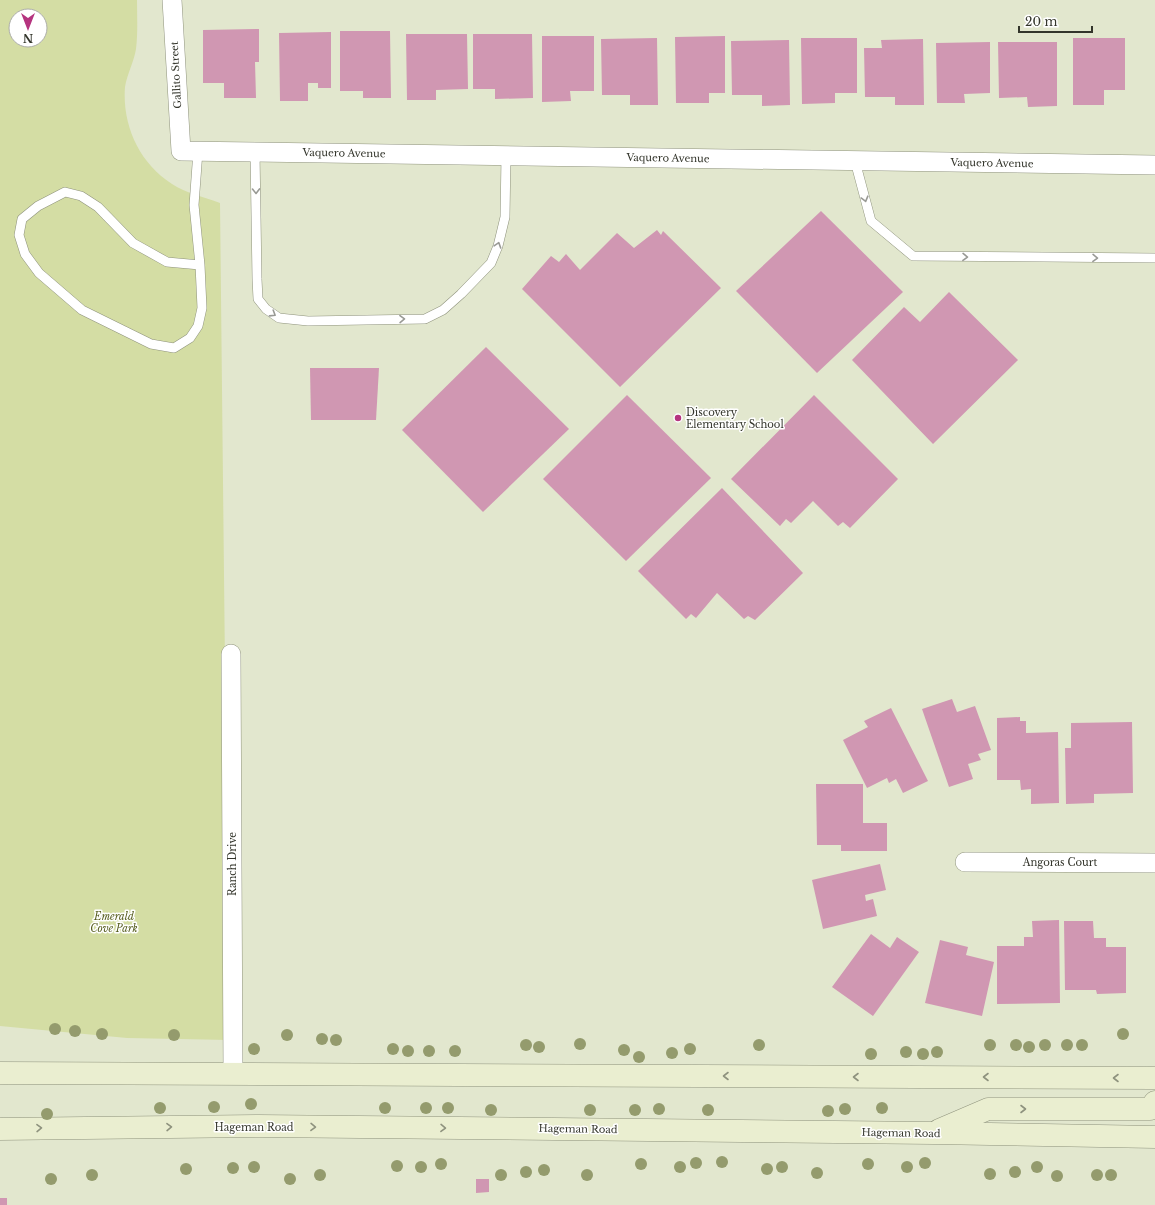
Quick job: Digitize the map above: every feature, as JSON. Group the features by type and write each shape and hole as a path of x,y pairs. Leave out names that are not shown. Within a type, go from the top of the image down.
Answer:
{"main road":[{"path":"0,1073 1155,1078"},
{"path":"933,1133 988,1109 1150,1109 1155,1102"},
{"name":"Hageman Road","path":"0,1129 259,1126 933,1133 1155,1137"}],"street":[{"name":"Gallito Street","path":"172,0 189,151"},
{"name":"Vaquero Avenue","path":"189,151 1155,165"},
{"name":"Ranch Drive","path":"231,654 233,1074"},
{"name":"Angoras Court","path":"965,862 1155,863"}],"lane":[{"path":"189,151 200,265 202,308 198,326 190,338 174,348 151,344 82,310 39,273 25,254 19,235 22,219 38,206 65,192 81,196 98,207 133,243 167,262 200,265"},
{"path":"255,152 258,298 266,309 279,318 308,321 425,319 443,310 461,294 490,263 498,246 505,217 506,156"},
{"path":"855,161 871,221 912,256 1155,258"}],"green space":[{"name":"Emerald Cove Park","path":"0,0 137,0 136,49 125,87 126,115 135,142 150,165 172,184 220,203 229,1040 127,1038 0,1026"}],"building":[{"path":"259,29 259,62 255,62 256,98 224,98 224,83 203,83 203,30"},
{"path":"340,31 390,31 391,98 363,98 363,91 340,91"},
{"path":"331,32 331,88 318,88 318,83 308,83 308,101 280,101 279,33"},
{"path":"406,34 467,34 468,89 436,90 436,100 407,100"},
{"path":"473,34 532,34 533,98 495,99 495,89 473,89"},
{"path":"542,36 594,36 594,91 570,91 571,101 542,102"},
{"path":"725,36 725,93 709,93 709,103 676,103 675,37"},
{"path":"657,38 658,105 630,105 630,95 602,95 601,39"},
{"path":"801,38 857,38 857,93 835,93 835,103 802,104"},
{"path":"1073,38 1125,38 1125,90 1104,90 1104,105 1073,105"},
{"path":"923,39 924,105 895,105 895,97 865,97 864,48 882,48 881,40"},
{"path":"789,40 790,105 762,106 762,95 732,95 731,41"},
{"path":"990,42 990,93 964,94 965,103 937,103 936,43"},
{"path":"998,42 1057,42 1057,106 1028,107 1027,97 999,98"},
{"path":"821,211 903,292 817,373 736,291"},
{"path":"657,230 661,235 663,231 721,288 620,387 522,289 551,256 559,262 566,254 580,270 617,233 634,248"},
{"path":"949,292 1018,360 933,444 852,360 904,307 920,322"},
{"path":"486,347 569,429 483,512 402,430"},
{"path":"310,368 379,368 376,420 311,420"},
{"path":"627,395 711,478 626,561 543,479"},
{"path":"814,395 898,479 850,528 843,522 838,526 813,501 791,523 786,519 780,526 731,479"},
{"path":"722,488 803,573 755,620 748,616 744,619 717,593 696,618 691,614 686,619 638,571"},
{"path":"952,699 957,712 975,706 991,750 978,754 981,760 968,764 973,779 949,787 922,709"},
{"path":"891,708 928,781 903,793 896,779 889,783 887,778 867,788 843,740 868,727 864,721"},
{"path":"1020,717 1020,721 1026,721 1026,733 1058,732 1059,803 1031,804 1031,789 1021,790 1020,780 997,780 997,718"},
{"path":"1132,722 1133,793 1094,794 1094,803 1066,804 1065,748 1071,748 1071,723"},
{"path":"816,784 863,784 863,823 887,823 887,851 841,851 841,845 817,845"},
{"path":"880,864 886,890 865,895 866,901 873,899 877,916 823,929 812,880"},
{"path":"1059,920 1060,1003 997,1004 997,946 1024,946 1024,937 1033,937 1032,921"},
{"path":"1064,921 1093,921 1094,938 1106,938 1106,947 1126,947 1126,993 1097,994 1096,990 1065,990"},
{"path":"871,934 890,948 897,937 919,952 873,1016 832,987"},
{"path":"940,940 968,947 966,955 994,962 982,1016 925,1003"},
{"path":"476,1179 489,1179 489,1192 476,1193"},
{"path":"0,1198 7,1198 7,1205 0,1205"}],"place":[{"name":"Discovery Elementary School","path":"678,418"}]}
